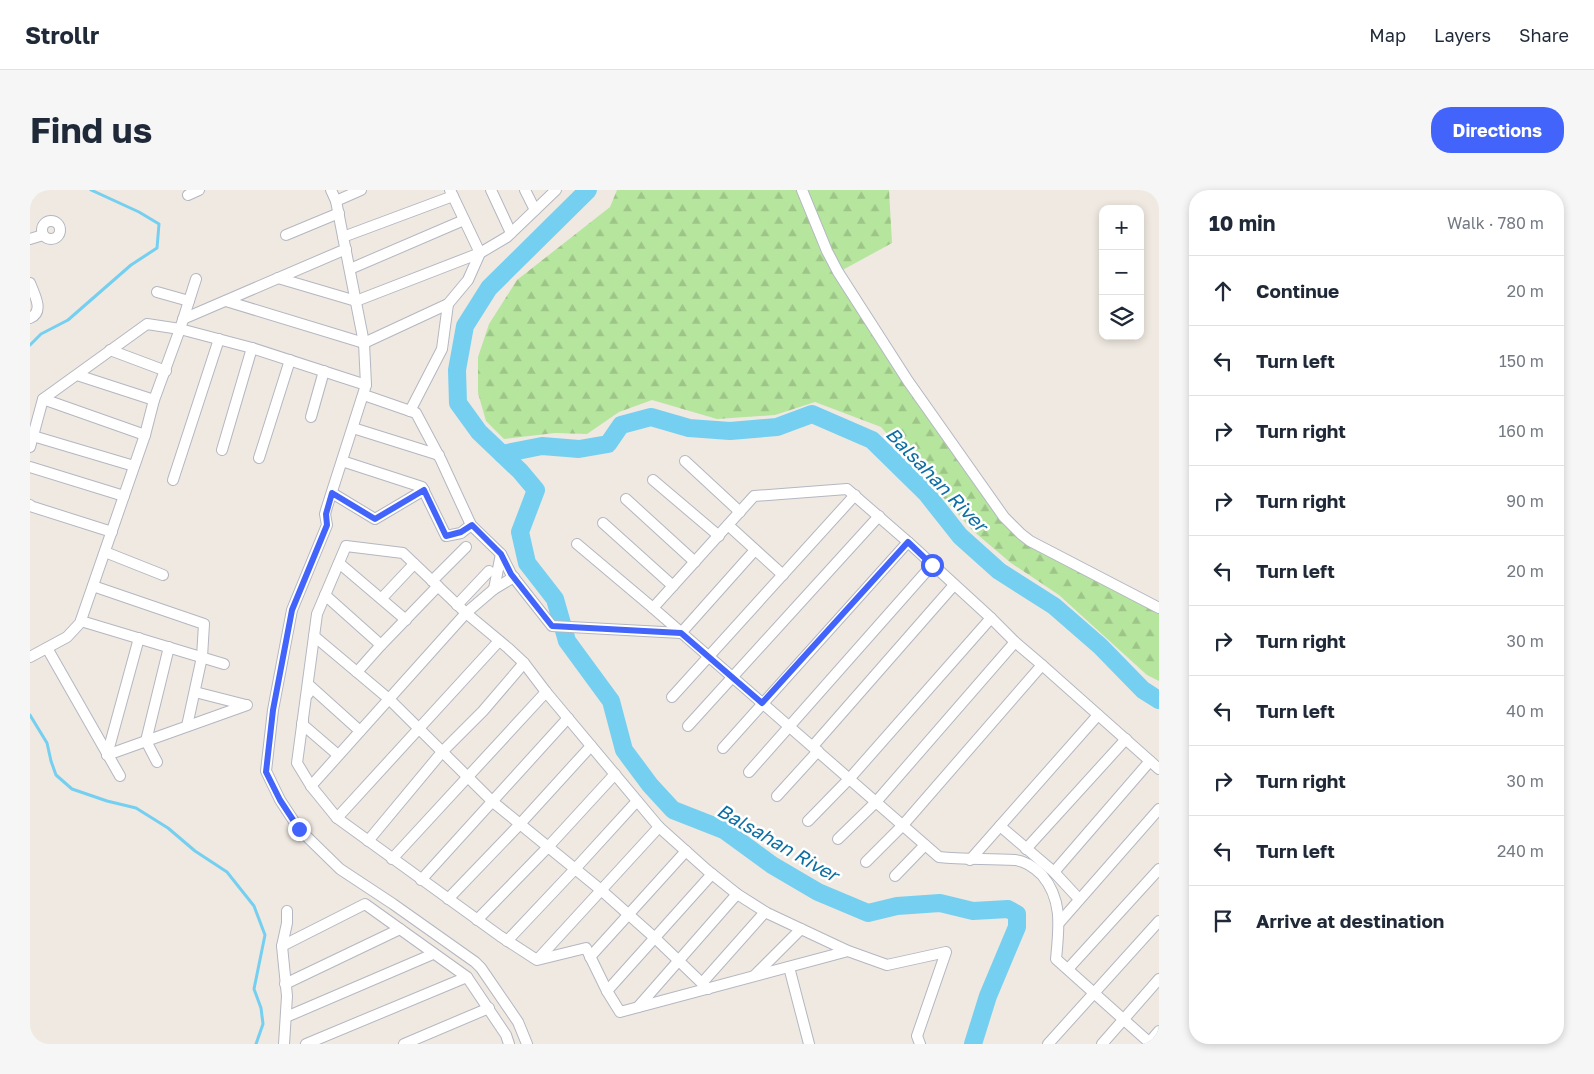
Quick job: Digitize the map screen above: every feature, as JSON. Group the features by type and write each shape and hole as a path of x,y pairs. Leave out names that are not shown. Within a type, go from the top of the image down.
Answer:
{"street":[{"path":"188,195 199,190"},
{"path":"331,190 339,213 364,343 365,390 326,514 327,525 292,610 273,710 266,772 280,800 299,829 340,869 394,904 481,968 518,1022 527,1044"},
{"path":"336,201 361,190"},
{"path":"492,190 511,233"},
{"path":"525,190 535,210"},
{"path":"278,278 356,301 480,253 507,238 556,190"},
{"path":"802,190 838,272 908,381 1004,517 1030,540 1159,608"},
{"path":"226,301 364,343 448,304 468,280 480,253 451,193 344,237"},
{"path":"286,235 339,213"},
{"path":"350,269 464,220"},
{"path":"30,239 43,234"},
{"path":"181,324 226,301 346,249"},
{"path":"30,657 66,637 81,620 145,435 154,400 166,371 196,279"},
{"path":"30,283 38,307 38,312 30,318"},
{"path":"157,292 189,301"},
{"path":"410,411 442,349 448,304"},
{"path":"30,447 43,399 147,324 181,324 219,339 324,371 416,413 439,455 472,525 501,554 514,577 552,626 681,633"},
{"path":"172,480 219,339"},
{"path":"222,450 252,348"},
{"path":"110,350 166,371"},
{"path":"259,458 290,360"},
{"path":"311,418 324,371"},
{"path":"77,374 154,400"},
{"path":"43,399 145,435"},
{"path":"353,428 439,455"},
{"path":"33,436 134,466"},
{"path":"342,461 422,487 446,536 461,532 472,525"},
{"path":"685,461 740,512"},
{"path":"30,467 124,496"},
{"path":"653,480 719,536"},
{"path":"653,608 754,496 847,489 908,542 1015,642 1159,769"},
{"path":"332,493 375,519 424,490"},
{"path":"672,697 855,495"},
{"path":"626,499 695,562"},
{"path":"30,505 112,532"},
{"path":"688,726 879,516"},
{"path":"603,523 673,586"},
{"path":"728,525 783,575"},
{"path":"723,748 908,542"},
{"path":"577,544 790,726 939,857 970,860 1017,860 1036,868 1048,883 1055,897 1059,923 1056,959 1149,1044 1159,1032"},
{"path":"848,951 754,976 705,986 620,1012 607,992 586,948 537,960 477,920 337,818 311,786 297,764 317,614 346,546 403,553 457,605 524,663 659,827 737,894 765,912 848,951 887,964 946,952 917,1036 920,1044"},
{"path":"357,672 406,620 466,547"},
{"path":"681,633 755,550"},
{"path":"105,552 163,575"},
{"path":"494,588 501,554"},
{"path":"339,563 406,620"},
{"path":"382,598 414,564"},
{"path":"749,772 932,565"},
{"path":"457,605 489,571"},
{"path":"311,786 466,613 494,588 514,577"},
{"path":"777,796 954,585"},
{"path":"93,586 204,624 202,657 187,726"},
{"path":"325,595 381,645"},
{"path":"808,821 850,778 991,618"},
{"path":"81,620 224,664"},
{"path":"314,636 389,699 493,802 600,890 655,938 705,986"},
{"path":"108,754 139,638"},
{"path":"337,818 499,641"},
{"path":"838,839 876,802 1015,642"},
{"path":"47,648 120,776"},
{"path":"157,762 146,741 169,648"},
{"path":"368,841 442,752 483,711 524,663"},
{"path":"866,862 903,825 1042,665"},
{"path":"302,724 310,686 360,731"},
{"path":"108,754 246,705 195,692"},
{"path":"392,859 546,692"},
{"path":"970,860 1098,716"},
{"path":"421,880 568,718"},
{"path":"302,724 338,756"},
{"path":"1026,848 1126,739"},
{"path":"448,899 591,746"},
{"path":"1054,872 1150,761"},
{"path":"477,920 615,774"},
{"path":"507,941 637,800"},
{"path":"1059,923 1159,809"},
{"path":"1000,826 1054,872 1079,899"},
{"path":"537,960 659,827"},
{"path":"895,876 925,845"},
{"path":"590,957 686,851"},
{"path":"1068,969 1159,869"},
{"path":"607,992 712,874"},
{"path":"638,1008 737,894"},
{"path":"282,946 365,904 467,977 506,1035 506,1043"},
{"path":"284,1044 287,996 282,946 287,923 287,910"},
{"path":"705,986 765,912"},
{"path":"1048,1044 1159,921"},
{"path":"285,984 400,929"},
{"path":"754,976 801,929"},
{"path":"286,1017 433,954"},
{"path":"790,967 809,1044"},
{"path":"306,1044 467,977"},
{"path":"1102,1044 1159,979"},
{"path":"404,1044 489,1008"}],"green space":[{"path":"617,190 889,190 892,243 839,272 1010,524 1159,607 1159,681 1147,675 1059,595 1011,563 972,530 881,427 815,402 775,415 717,419 652,400 619,412 587,434 555,433 504,439 486,421 478,393 478,357 489,324 517,280 610,207"}],"waterway":[{"path":"30,345 41,334 68,320 131,265 157,248 159,224 139,212 91,190"},
{"name":"Balsahan River","path":"588,190 489,288 465,326 457,370 458,403 479,432 520,471 536,490 520,532 527,563 555,599 567,641 611,701 624,750 650,785 673,810 724,830 772,865 818,892 868,913 897,906 940,903 973,911 1008,909 1017,914 1017,927 988,996 973,1044"},
{"name":"Balsahan River","path":"502,454 542,446 579,449 608,444 621,425 651,417 689,428 730,431 777,427 812,414 872,440 926,493 960,536 999,571 1054,606 1100,646 1143,690 1159,700"},
{"path":"30,715 47,743 56,775 72,789 107,801 136,808 168,828 195,851 227,872 254,906 265,935 254,989 261,1008 263,1024 256,1044"}],"route":[{"path":"299,829 280,800 266,772 273,710 292,610 327,525 327,507 332,493 375,519 424,490 446,536 461,532 472,525 501,554 511,574 552,626 681,633 762,703 908,542 932,565"}]}
